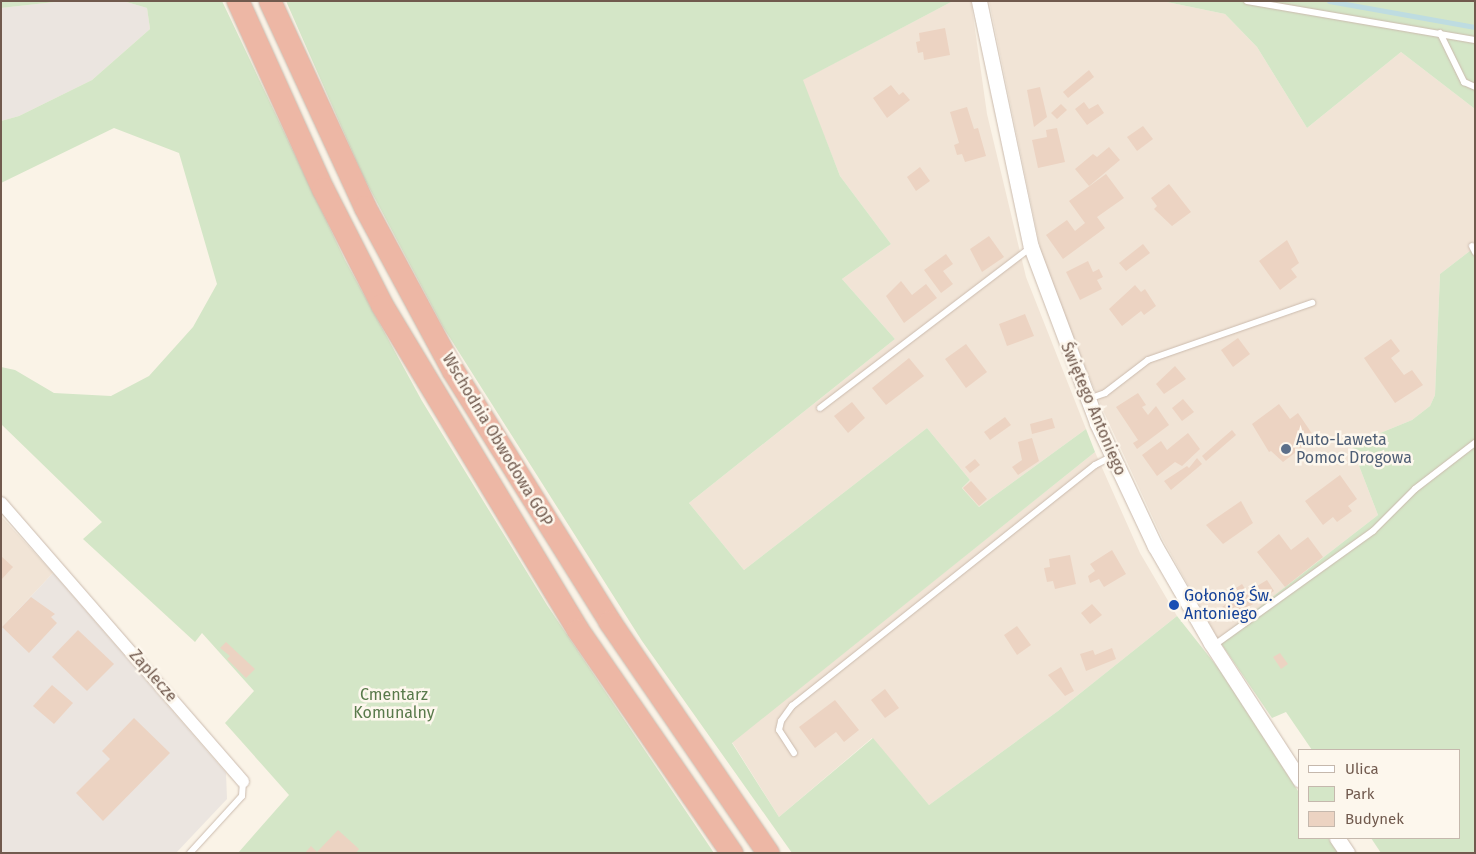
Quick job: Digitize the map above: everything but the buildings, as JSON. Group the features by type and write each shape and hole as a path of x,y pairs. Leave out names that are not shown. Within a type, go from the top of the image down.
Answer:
{"highway":[{"name":"Wschodnia Obwodowa GOP","path":"238,1 323,189 387,313 578,630 732,853"},
{"name":"Wschodnia Obwodowa GOP","path":"270,1 365,208 454,372 610,622 768,853"}],"street":[{"name":"Świętego Antoniego","path":"979,1 1030,247 1087,400 1111,457 1155,546 1213,646 1298,777"},
{"name":"Zaplecze","path":"1,503 243,781"},
{"path":"1338,839 1347,853"}],"lane":[{"path":"1247,1 1475,40"},
{"path":"1440,33 1464,82 1475,87"},
{"path":"820,408 1030,247"},
{"path":"1087,400 1105,393 1148,360 1312,303"},
{"path":"1213,646 1373,531 1415,489 1475,444"},
{"path":"794,754 779,730 781,721 792,706 1095,465 1111,457"},
{"name":"Zaplecze","path":"190,853 242,796 243,781"}],"shaded area":[{"path":"64,1 123,1 147,8 150,29 92,80 19,116 1,121 1,8"},
{"path":"953,1 971,1 987,114 1026,277 1086,429 979,507 962,488 970,480 927,428 744,570 689,503 895,339 842,279 891,244 840,176 802,80"},
{"path":"989,1 1162,1 1225,14 1257,47 1307,128 1401,52 1475,109 1475,247 1440,274 1435,395 1430,406 1412,420 1351,445 1378,515 1218,639 1163,540 1102,408 1044,266"},
{"path":"1095,452 1140,553 1177,616 1058,711 929,805 872,738 779,817 732,742"},
{"path":"1,516 53,573 1,628"},
{"path":"53,573 226,773 227,799 176,853 1,853 1,628"}],"green space":[{"path":"1,1 64,1 1,8"},
{"name":"Cmentarz Komunalny","path":"123,1 222,1 345,260 422,401 547,605 714,853 238,853 289,795 225,723 254,691 202,633 195,642 83,539 102,522 1,424 1,367 15,370 54,393 111,396 149,376 193,327 217,284 179,153 114,128 1,183 1,121 19,116 92,80 150,29 147,8"},
{"path":"286,1 953,1 803,80 840,176 891,244 842,279 895,339 689,503 744,570 927,428 970,480 962,488 979,507 1086,429 1095,452 732,743 779,817 873,738 929,805 1058,711 1177,616 1219,669 1298,791 1298,839 1329,839 1338,853 792,853 642,641 443,327 363,176"},
{"path":"1162,1 1475,1 1475,109 1401,52 1307,128 1257,47 1225,14"},
{"path":"1475,247 1475,853 1381,853 1372,839 1461,839 1461,749 1311,749 1286,712 1272,718 1218,639 1378,515 1351,445 1412,420 1430,406 1435,395 1440,274"}],"waterway":[{"path":"1329,1 1475,27"}],"place":[{"name":"Auto-Laweta Pomoc Drogowa","path":"1286,449"},
{"name":"Gołonóg Św. Antoniego","path":"1174,605"}]}
